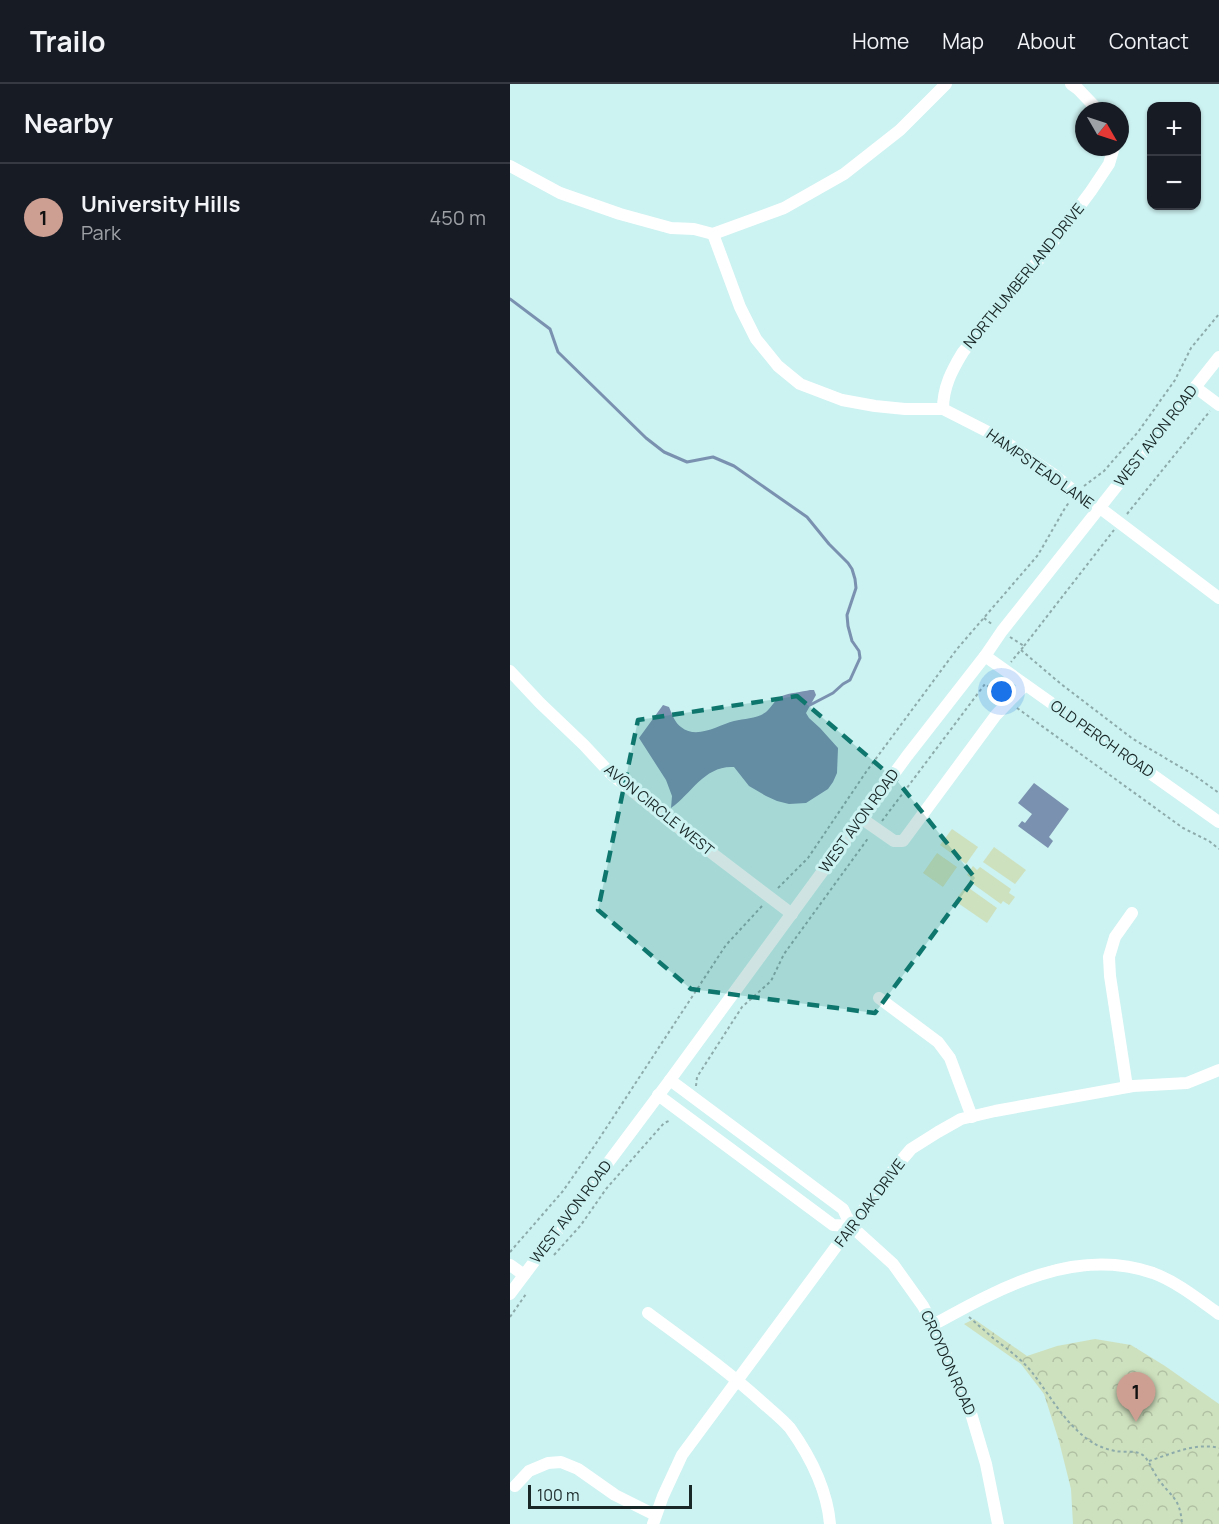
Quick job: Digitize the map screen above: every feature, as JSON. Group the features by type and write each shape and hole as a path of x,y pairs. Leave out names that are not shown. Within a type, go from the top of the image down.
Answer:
{"street":[{"path":"510,166 560,194 671,228 694,229 713,234 784,208 844,174 900,130 946,84"},
{"path":"1071,84 1090,102"},
{"name":"NORTHUMBERLAND DRIVE","path":"943,409 946,386 963,352 1050,246 1091,191 1109,164 1111,156"},
{"name":"HAMPSTEAD LANE","path":"713,234 740,307 756,339 778,366 800,384 842,400 875,406 943,409 998,437 1104,511 1219,598"},
{"name":"WEST AVON ROAD","path":"510,1294 933,721 1219,357"},
{"path":"1195,387 1215,407"},
{"name":"OLD PERCH ROAD","path":"985,656 1219,822"},
{"name":"AVON CIRCLE WEST","path":"510,670 540,704 611,774 792,914"},
{"path":"861,818 894,841 903,841 996,715 1025,685"},
{"path":"1127,1087 1109,957 1115,937 1132,913"},
{"path":"879,998 938,1042 950,1058 972,1117"},
{"name":"FAIR OAK DRIVE","path":"654,1520 682,1455 889,1175 911,1149 962,1119 1127,1087 1187,1083 1219,1070"},
{"name":"CROYDON ROAD","path":"670,1080 843,1209 851,1226 893,1264 923,1306 970,1410 986,1464 998,1524"},
{"name":"CROYDON ROAD","path":"658,1095 833,1225 851,1226"},
{"path":"510,1265 524,1275"},
{"path":"933,1325 1014,1282 1058,1269 1084,1265 1119,1265 1153,1273 1174,1283 1219,1314"},
{"path":"648,1313 738,1380 789,1427 814,1467 828,1507 830,1524"},
{"path":"515,1486 529,1471 548,1463 561,1462 578,1469 654,1520"}],"path":[{"path":"510,1252 569,1183 726,945 808,858 866,772 957,649 1038,555 1065,508 1086,482 1104,471 1138,432 1175,380 1191,348 1219,314"},
{"path":"1129,512 1215,407"},
{"path":"1013,659 1114,530"},
{"path":"984,618 993,625"},
{"path":"1012,638 1061,684 1133,739 1194,775 1219,793"},
{"path":"992,689 999,679"},
{"path":"695,1089 697,1077 742,1007 771,981 784,954 985,684 1183,828 1209,841 1219,849"},
{"path":"550,1261 606,1189 664,1123 674,1118"},
{"path":"510,1317 530,1288"},
{"path":"960,1310 1031,1370 1062,1414 1088,1440 1113,1451 1135,1452 1143,1455 1157,1478 1177,1500 1182,1524"},
{"path":"1148,1461 1191,1448 1203,1446 1219,1448"}],"highlighted area":[{"path":"797,696 898,782 975,878 875,1013 691,989 598,910 638,720"}],"green space":[{"path":"952,829 978,847 966,864 940,845"},
{"path":"994,847 1026,870 1015,884 983,862"},
{"path":"937,853 957,867 943,887 923,873"},
{"path":"973,866 977,870 980,867 1011,889 1009,893 1015,897 1009,905 1003,901 1001,904 969,881 971,878 967,875"},
{"path":"966,886 997,908 987,923 955,901"},
{"path":"974,1319 1027,1356 1057,1346 1095,1339 1131,1345 1219,1404 1219,1524 1073,1524 1071,1489 1044,1394 1021,1364 964,1324"}],"water":[{"path":"814,690 816,695 806,713 838,748 837,773 828,789 806,803 789,804 777,801 749,786 734,767 724,768 707,775 671,808 672,796 666,780 639,738 663,705 669,707 675,721 681,727 687,731 701,732 734,721 759,716 782,696"},
{"path":"1034,783 1069,809 1049,837 1053,841 1048,848 1018,826 1022,821 1025,823 1032,814 1018,803"}],"waterway":[{"path":"510,299 550,329 558,352 646,438 664,452 687,462 713,457 734,466 807,517 848,563 852,569 856,588 847,615 848,626 860,658 850,680 833,693 810,705"}],"place":[{"name":"University Hills","path":"1136,1422"}]}
